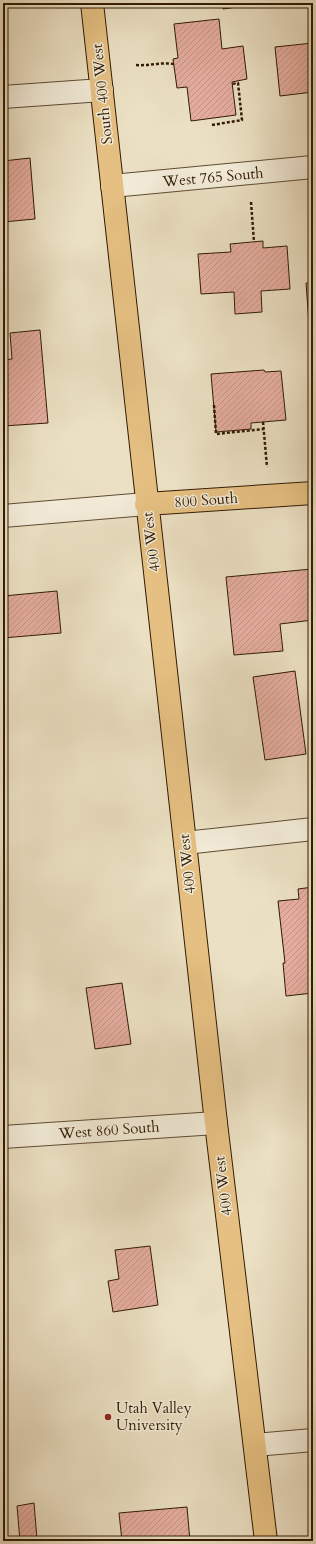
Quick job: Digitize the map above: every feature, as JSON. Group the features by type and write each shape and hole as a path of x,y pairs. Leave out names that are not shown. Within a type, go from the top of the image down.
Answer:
{"main road":[{"name":"South 400 West","path":"92,3 112,186"},
{"name":"400 West","path":"112,186 146,504 216,1123 266,1541"},
{"name":"800 South","path":"146,504 313,493"}],"street":[{"path":"3,96 102,90"},
{"name":"West 765 South","path":"112,186 313,167"},
{"name":"800 South","path":"3,516 146,504"},
{"path":"185,843 313,829"},
{"name":"West 860 South","path":"3,1137 216,1123"},
{"path":"254,1445 313,1440"}],"path":[{"path":"136,65 147,66 162,63 174,64"},
{"path":"212,125 242,120 238,83 232,84"},
{"path":"251,202 254,242"},
{"path":"214,404 216,434 264,429"},
{"path":"263,422 267,467"}],"building":[{"path":"222,3 265,3 223,9"},
{"path":"219,19 222,49 243,46 247,79 232,82 236,115 191,121 187,87 177,88 173,59 178,58 174,24"},
{"path":"313,43 313,92 280,96 275,47"},
{"path":"30,158 35,219 3,222 3,161"},
{"path":"263,241 263,248 287,246 290,289 261,291 262,312 235,314 234,292 201,294 198,254 231,252 230,244"},
{"path":"306,283 313,283 313,323 309,324"},
{"path":"40,330 48,423 3,426 3,360 12,359 10,333"},
{"path":"264,370 265,372 281,371 286,420 251,423 251,429 216,432 211,374"},
{"path":"312,569 313,620 280,624 283,651 234,655 226,577"},
{"path":"57,591 61,633 3,638 3,596"},
{"path":"295,671 306,754 265,760 253,677"},
{"path":"313,887 313,993 286,996 283,963 285,963 278,901 299,899 298,889"},
{"path":"122,983 131,1044 95,1049 86,988"},
{"path":"150,1246 158,1305 113,1312 108,1281 119,1279 115,1250"},
{"path":"34,1503 37,1539 20,1541 17,1506"},
{"path":"187,1507 190,1541 122,1541 119,1513"}],"place":[{"name":"Utah Valley University","path":"108,1417"}]}
